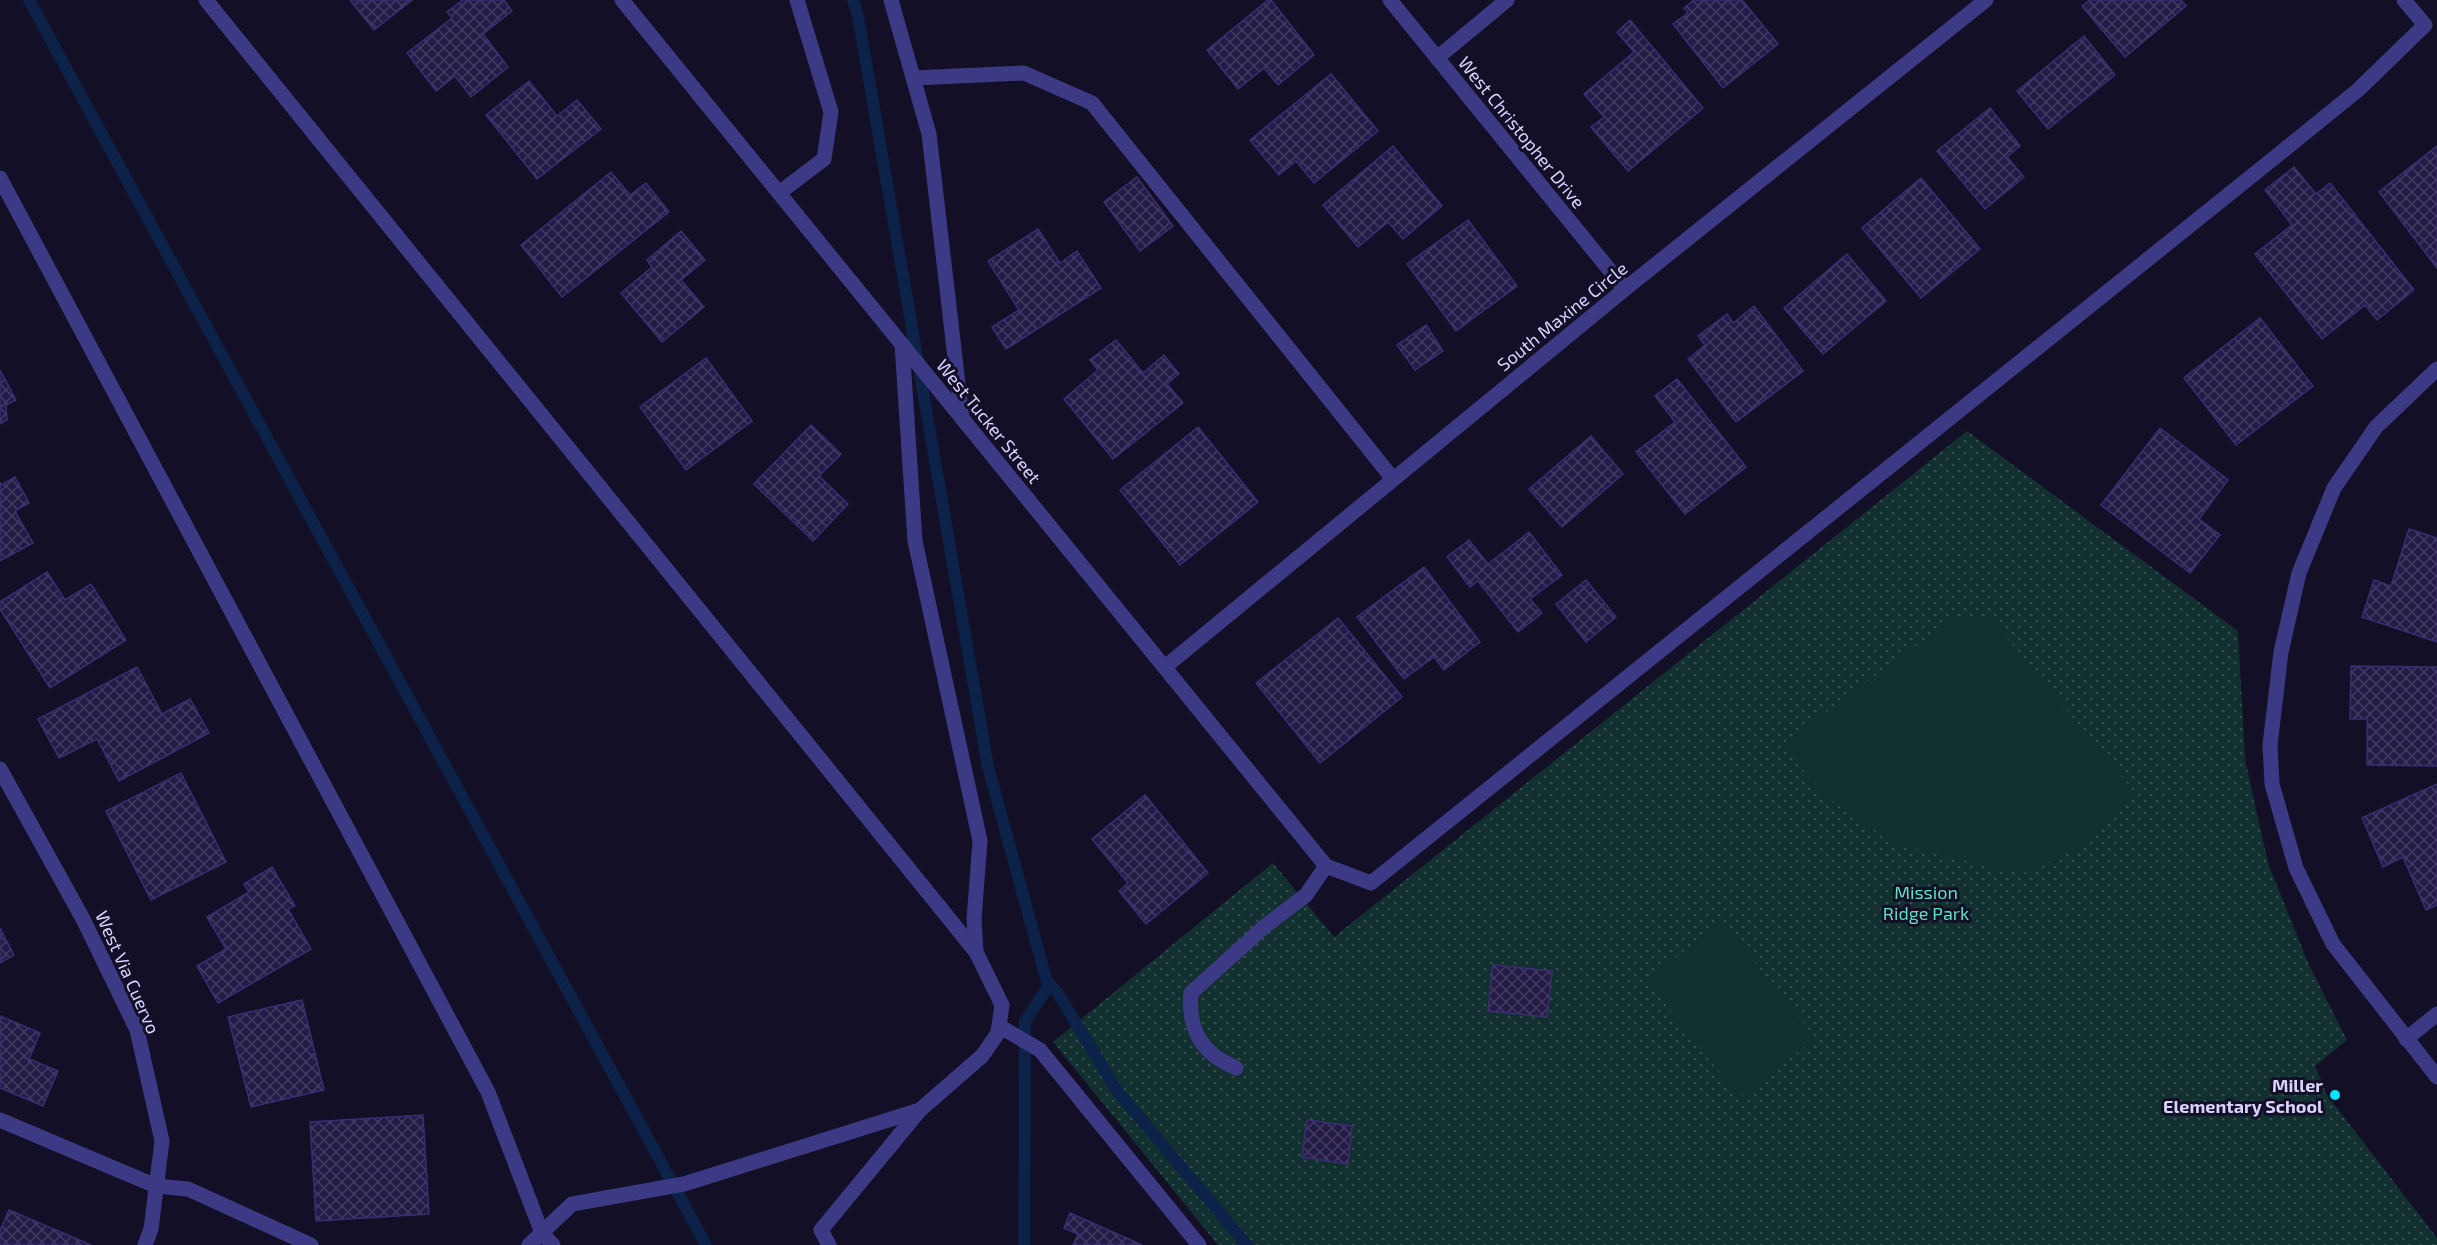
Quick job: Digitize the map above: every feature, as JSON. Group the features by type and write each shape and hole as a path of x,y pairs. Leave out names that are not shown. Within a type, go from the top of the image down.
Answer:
{"street":[{"path":"206,0 976,951 1002,1005 999,1033 982,1056 920,1110 821,1230 829,1245"},
{"name":"West Tucker Street","path":"622,0 1326,866"},
{"path":"779,193 824,159 831,112 797,0"},
{"path":"891,0 930,134 962,418"},
{"name":"West Christopher Drive","path":"1390,0 1625,289"},
{"path":"1437,58 1507,0"},
{"name":"South Maxine Circle","path":"1165,667 1625,289 1986,0"},
{"path":"1236,1068 1208,1051 1193,1025 1189,1008 1191,993 1264,927 1306,894 1326,866 1371,883 2270,162 2358,90 2425,25 2404,0"},
{"path":"913,78 1024,73 1092,104 1393,479"},
{"path":"0,178 488,1092 542,1233 553,1245"},
{"path":"902,344 915,541 980,841 974,919 976,951"},
{"path":"2437,369 2376,427 2334,488 2299,573 2281,652 2270,745 2272,784 2296,868 2333,944 2437,1077"},
{"name":"West Via Cuervo","path":"0,769 83,919 137,1030 162,1141 151,1229 145,1245"},
{"path":"2406,1039 2437,1014"},
{"path":"999,1026 1040,1050 1199,1245"},
{"path":"529,1245 572,1204 684,1184 920,1110"},
{"path":"0,1120 156,1186 188,1189 311,1245"}],"green space":[{"name":"Mission Ridge Park","path":"1967,431 2238,631 2245,760 2268,863 2309,965 2347,1040 2315,1066 2327,1095 2437,1238 2437,1245 1218,1245 1053,1042 1273,863 1334,937"},
{"path":"1954,618 1992,620 2134,792 2085,845 2022,874 1894,844 1825,796 1781,745"},
{"path":"1722,921 1815,1038 1740,1098 1647,981"}],"building":[{"path":"350,0 412,0 374,30"},
{"path":"463,0 504,0 512,11 483,34 508,67 471,97 455,76 436,91 407,53 452,18 447,12"},
{"path":"1268,0 1271,0 1314,55 1278,85 1264,68 1238,89 1207,50"},
{"path":"1694,0 1742,0 1778,44 1723,88 1673,24 1688,13 1684,8"},
{"path":"2090,0 2181,0 2186,6 2125,57 2082,6"},
{"path":"1630,20 1703,108 1628,171 1591,127 1604,117 1584,94 1634,52 1617,32"},
{"path":"2084,36 2115,75 2048,129 2017,91"},
{"path":"1331,74 1378,131 1314,183 1296,161 1279,175 1250,140"},
{"path":"529,81 557,116 577,100 601,129 537,179 486,115"},
{"path":"1990,108 2020,146 2007,157 2024,177 1985,209 1937,151"},
{"path":"1393,146 1442,206 1403,239 1388,222 1358,247 1323,205"},
{"path":"2437,146 2437,268 2379,192"},
{"path":"2294,167 2316,194 2330,183 2414,290 2377,320 2365,305 2322,339 2255,254 2292,225 2265,190"},
{"path":"611,172 630,195 646,183 669,212 562,297 521,245"},
{"path":"1137,177 1173,226 1140,251 1104,202"},
{"path":"1921,178 1980,249 1921,298 1862,228"},
{"path":"1468,220 1517,286 1456,331 1407,264"},
{"path":"1038,229 1060,263 1077,251 1101,288 1006,349 992,327 1019,310 988,261"},
{"path":"681,231 705,260 681,280 704,307 662,342 621,293 652,267 647,260"},
{"path":"1847,254 1886,301 1823,354 1784,308"},
{"path":"1754,306 1803,371 1736,422 1688,359 1705,345 1698,336 1727,314 1733,323"},
{"path":"2260,318 2313,386 2236,445 2184,378"},
{"path":"1426,325 1443,351 1415,370 1397,345"},
{"path":"1116,340 1143,373 1164,355 1179,374 1167,384 1183,403 1113,459 1064,399 1098,370 1090,360"},
{"path":"706,358 752,421 686,470 640,407"},
{"path":"0,370 16,400 6,405 7,420 0,424"},
{"path":"1677,379 1746,467 1685,514 1636,452 1675,422 1655,396"},
{"path":"811,425 841,454 819,476 848,504 813,541 754,484"},
{"path":"1198,427 1258,502 1180,565 1120,490"},
{"path":"2160,428 2228,480 2199,519 2220,535 2190,573 2101,505"},
{"path":"1591,436 1623,474 1562,527 1529,489"},
{"path":"15,477 29,503 15,511 33,543 0,561 0,482 1,485"},
{"path":"2409,529 2437,538 2437,642 2362,617 2374,580 2391,586"},
{"path":"1529,532 1562,575 1530,599 1542,613 1518,632 1478,581 1470,587 1447,557 1469,540 1488,564"},
{"path":"1424,567 1480,642 1444,670 1434,657 1404,679 1357,617"},
{"path":"47,572 65,600 91,584 126,640 50,688 0,609 0,602"},
{"path":"1586,580 1616,617 1586,642 1556,604"},
{"path":"1338,618 1402,697 1320,763 1256,683"},
{"path":"2351,666 2437,667 2437,766 2367,765 2367,719 2350,719"},
{"path":"137,667 162,714 190,699 209,733 119,781 97,739 59,758 38,719"},
{"path":"181,773 226,862 151,900 106,811"},
{"path":"2437,784 2437,905 2426,910 2403,857 2383,867 2362,818"},
{"path":"1145,795 1208,873 1146,924 1119,891 1128,883 1092,839"},
{"path":"272,867 295,906 288,909 311,949 218,1003 197,966 226,949 207,917 249,892 244,884"},
{"path":"0,928 14,955 0,963"},
{"path":"1493,965 1552,971 1547,1017 1488,1011"},
{"path":"302,1000 324,1090 251,1107 228,1017"},
{"path":"0,1016 40,1033 29,1059 58,1071 43,1106 0,1088"},
{"path":"423,1115 429,1214 316,1221 310,1122"},
{"path":"1307,1120 1352,1126 1348,1164 1302,1157"},
{"path":"9,1210 91,1245 0,1245 0,1231"},
{"path":"1070,1213 1142,1245 1073,1245 1078,1234 1064,1228"}],"waterway":[{"path":"29,0 706,1245"},
{"path":"853,0 858,16 988,767 1047,982 1057,992 1118,1092 1247,1245"},
{"path":"1024,1245 1025,1021 1050,984"}],"place":[{"name":"Miller Elementary School","path":"2335,1095"}]}
